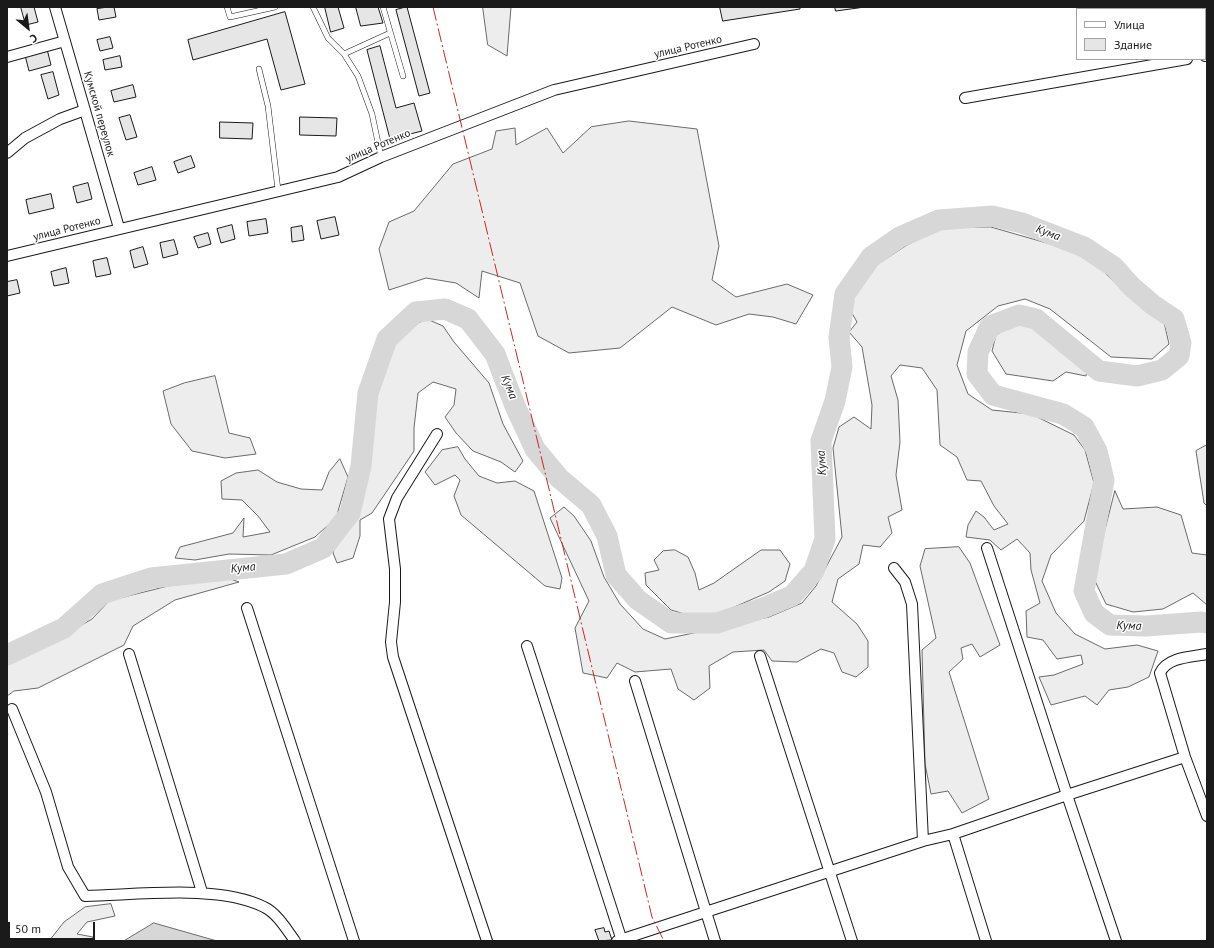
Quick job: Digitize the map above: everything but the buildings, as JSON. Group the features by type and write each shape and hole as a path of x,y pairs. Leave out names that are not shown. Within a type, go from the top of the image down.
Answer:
{"street":[{"name":"Кумской переулок","path":"56,7 120,228"},
{"path":"7,57 65,41"},
{"name":"улица Ротенко","path":"7,256 278,190 338,177 381,157 554,90 754,44"},
{"path":"965,98 1181,60"},
{"path":"7,153 31,135 60,119 85,110"},
{"path":"437,434 397,498 389,519 395,582 395,602 391,642 395,664 487,941"},
{"path":"987,548 1116,941"},
{"path":"894,568 905,582 912,604 923,842"},
{"path":"247,608 354,941"},
{"path":"528,646 620,941 705,911 923,842 953,834 1067,795 1186,757"},
{"path":"129,654 202,892"},
{"path":"1207,654 1170,662 1163,666 1160,673 1186,757 1207,816"},
{"path":"760,656 852,941"},
{"path":"635,681 715,941"},
{"path":"12,709 46,792 68,867 85,896 202,892 245,899 266,908 286,928 295,941"},
{"path":"953,834 986,941"}],"lane":[{"path":"227,7 230,17 275,7"},
{"path":"313,7 328,38 344,54 358,76 372,114 381,157"},
{"path":"383,7 403,76"},
{"path":"344,54 390,33"},
{"path":"259,69 268,106 278,190"}],"shaded area":[{"path":"483,7 511,7 507,56 488,45"},
{"path":"629,121 697,129 719,246 712,280 736,297 787,284 813,295 796,324 773,317 749,314 716,325 672,307 620,348 569,353 538,336 520,283 482,271 479,298 456,283 426,278 389,290 379,249 389,222 414,211 453,164 492,149 496,131 515,128 516,145 547,128 563,153 591,127"},
{"path":"991,227 1071,250 1099,267 1125,293 1164,322 1169,344 1152,359 1111,357 1050,309 1025,299 998,306 966,331 957,365 968,394 992,410 1031,414 1074,435 1085,450 1094,483 1084,521 1051,555 1042,581 1056,613 1075,634 1105,649 1137,645 1158,651 1149,677 1128,687 1109,690 1097,705 1085,696 1051,705 1039,677 1054,675 1083,664 1081,655 1057,659 1043,640 1027,637 1026,611 1040,603 1031,570 1030,553 1017,539 1001,550 990,540 966,537 968,525 976,511 984,517 994,530 1008,524 994,506 981,481 967,480 957,457 940,445 937,390 922,368 900,365 891,376 898,400 900,442 896,475 902,510 888,517 892,533 880,547 863,545 859,564 838,579 832,602 857,624 868,641 868,667 856,677 842,672 834,653 821,649 797,662 772,661 764,650 733,652 709,666 710,688 694,700 678,689 671,669 635,672 617,663 607,678 583,673 575,628 589,601 550,518 564,507 574,516 591,541 604,577 620,604 643,629 665,639 769,617 802,603 816,586 842,537 833,448 839,427 854,417 871,429 872,405 862,347 849,332 857,322 849,308 855,292 875,266 907,245 942,228"},
{"path":"427,319 443,326 454,342 489,383 503,424 523,461 515,472 501,462 473,451 456,433 445,417 454,405 456,389 433,382 418,393 414,428 414,451 372,513 360,520 360,536 353,558 337,563 333,553 337,539 355,514 363,482 372,396 390,344 407,329"},
{"path":"1033,323 1087,371 1086,376 1066,372 1053,381 1006,374 992,351 996,335 1013,325"},
{"path":"215,376 229,433 250,438 256,454 225,458 192,451 171,424 163,391 184,383"},
{"path":"1207,445 1207,506 1204,503 1196,451"},
{"path":"458,447 465,459 479,476 497,483 515,481 534,491 562,578 560,589 545,586 461,515 454,496 460,480 455,475 435,485 425,472 442,450"},
{"path":"340,459 348,477 336,518 315,537 271,555 229,554 195,560 175,558 180,547 233,533 244,518 243,537 270,532 258,516 242,500 222,499 221,481 236,473 258,470 277,482 301,489 322,490 329,472"},
{"path":"1115,491 1123,509 1157,507 1181,515 1192,553 1207,555 1207,605 1193,593 1163,609 1133,612 1106,604 1095,581 1100,549"},
{"path":"959,547 970,563 1000,645 980,657 972,644 961,648 963,659 949,672 989,799 962,813 948,791 931,794 925,764 922,650 936,638 920,566 925,549"},
{"path":"675,550 688,557 695,573 699,590 714,583 761,550 780,550 790,564 785,581 769,592 718,614 691,616 671,610 646,585 645,573 659,570 654,560 663,551"},
{"path":"217,574 239,582 175,600 133,626 124,645 38,688 14,691 7,696 7,662 61,637 92,619 109,601"},
{"path":"111,904 115,916 87,922 77,934 93,937 92,941 49,941 64,922 85,907"},
{"path":"154,923 217,941 124,941"}],"waterway":[{"name":"Кума","path":"7,655 64,628 102,594 151,578 286,564 323,548 350,513 361,466 368,393 387,339 416,312 445,309 468,319 495,354 515,406 535,449 559,478 591,505 607,536 616,575 638,600 671,623 717,623 763,608 792,596 814,571 825,539 821,441 835,401 842,367 839,337 845,294 871,257 900,237 939,220 992,216 1022,223 1084,247 1114,267 1131,286 1153,305 1174,319 1181,343 1179,356 1162,370 1137,376 1099,371 1036,319 1019,315 990,326 978,352 977,374 993,395 1063,414 1084,427 1097,451 1104,480 1084,591 1094,613 1110,625 1146,626 1201,622 1207,623"}],"power":[{"path":"433,7 652,917 664,941"}]}
